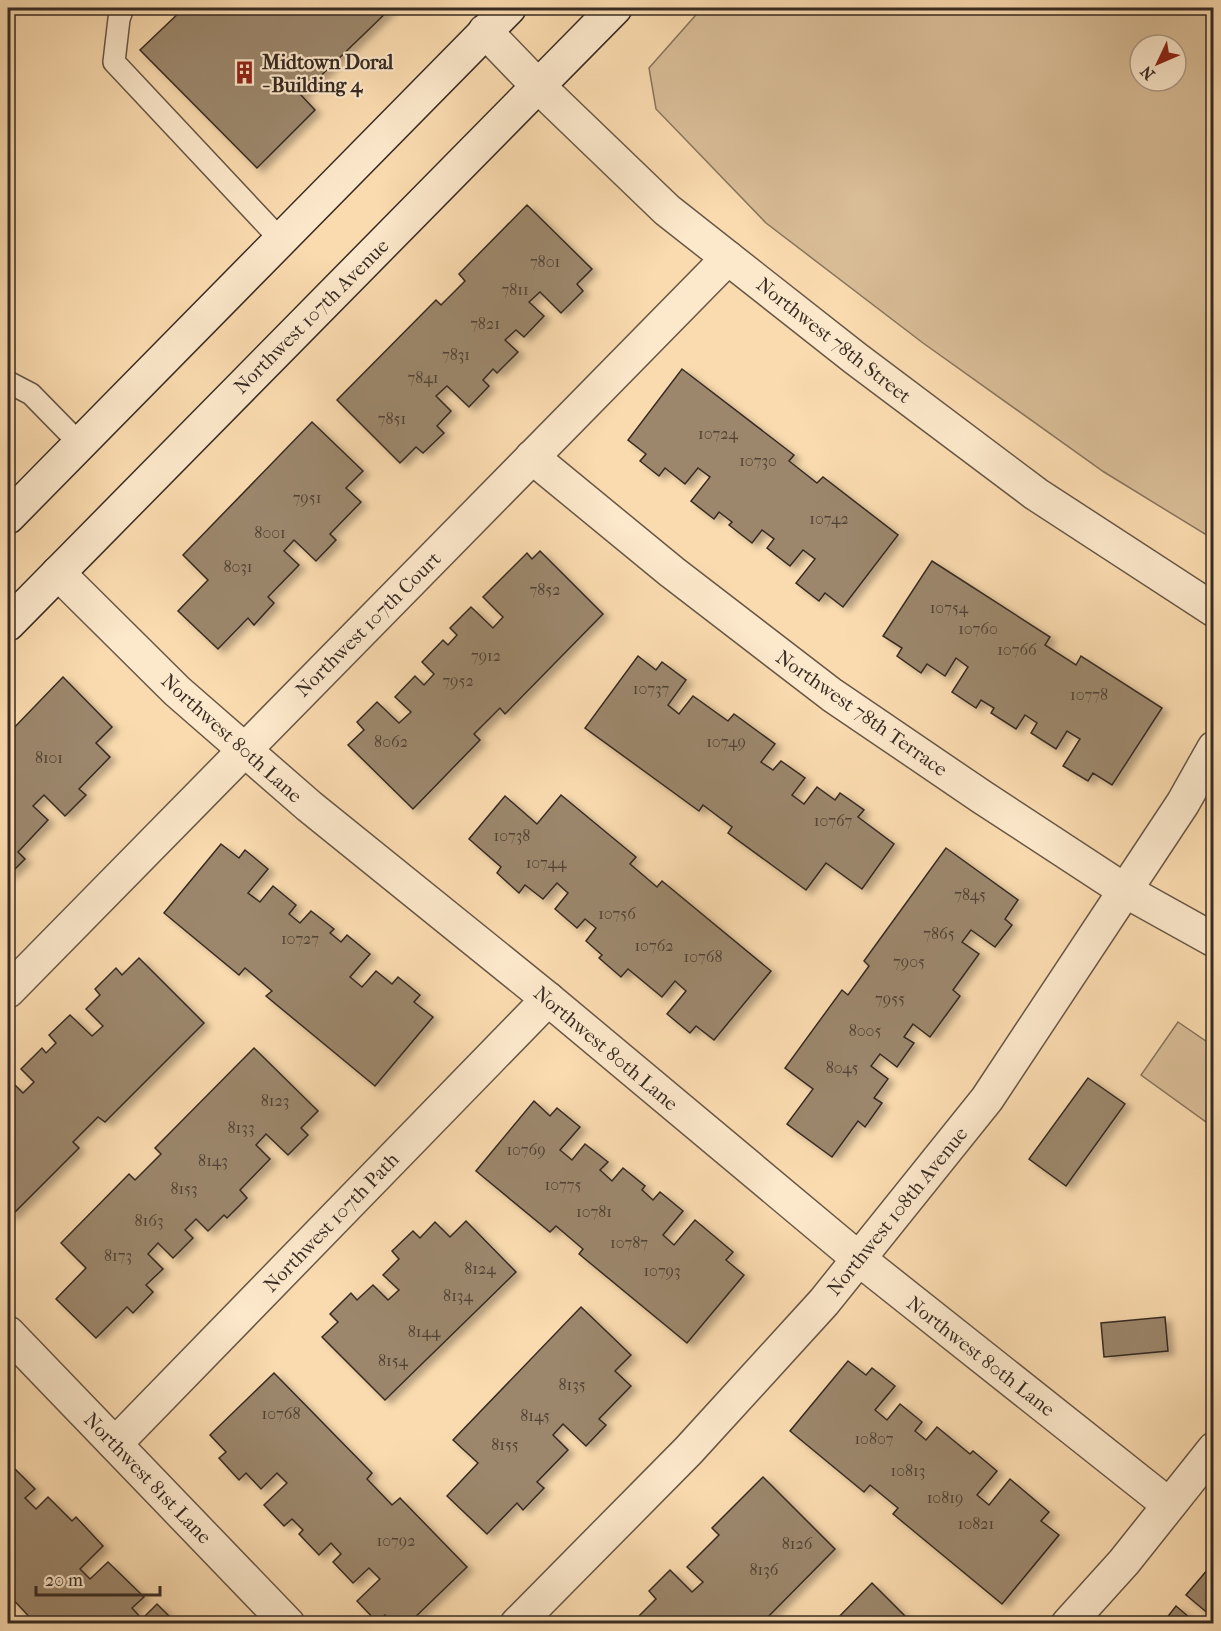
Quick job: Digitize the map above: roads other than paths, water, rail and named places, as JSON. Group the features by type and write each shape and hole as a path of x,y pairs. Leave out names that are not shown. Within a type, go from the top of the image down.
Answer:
{"street":[{"path":"8,517 509,8"},
{"name":"Northwest 107th Avenue","path":"8,624 615,8"},
{"name":"Northwest 78th Street","path":"485,31 537,86 667,210 855,358 1036,494 1214,610"},
{"name":"Northwest 107th Court","path":"8,991 728,258"},
{"name":"Northwest 78th Terrace","path":"532,457 672,572 832,695 982,798 1124,890 1214,940"},
{"name":"Northwest 80th Lane","path":"58,573 177,691 309,806 548,999 859,1259 1169,1505"},
{"name":"Northwest 108th Avenue","path":"517,1623 688,1450 824,1302 987,1099 1183,803 1214,748"},
{"name":"Northwest 107th Path","path":"115,1444 548,999"},
{"name":"Northwest 81st Lane","path":"8,1333 288,1623"},
{"path":"1068,1623 1124,1562 1214,1449"}],"lane":[{"path":"123,8 119,19 114,62 280,239"},
{"path":"8,382 31,394 79,443"}],"place":[{"name":"Midtown Doral - Building 4","path":"244,73"}]}
